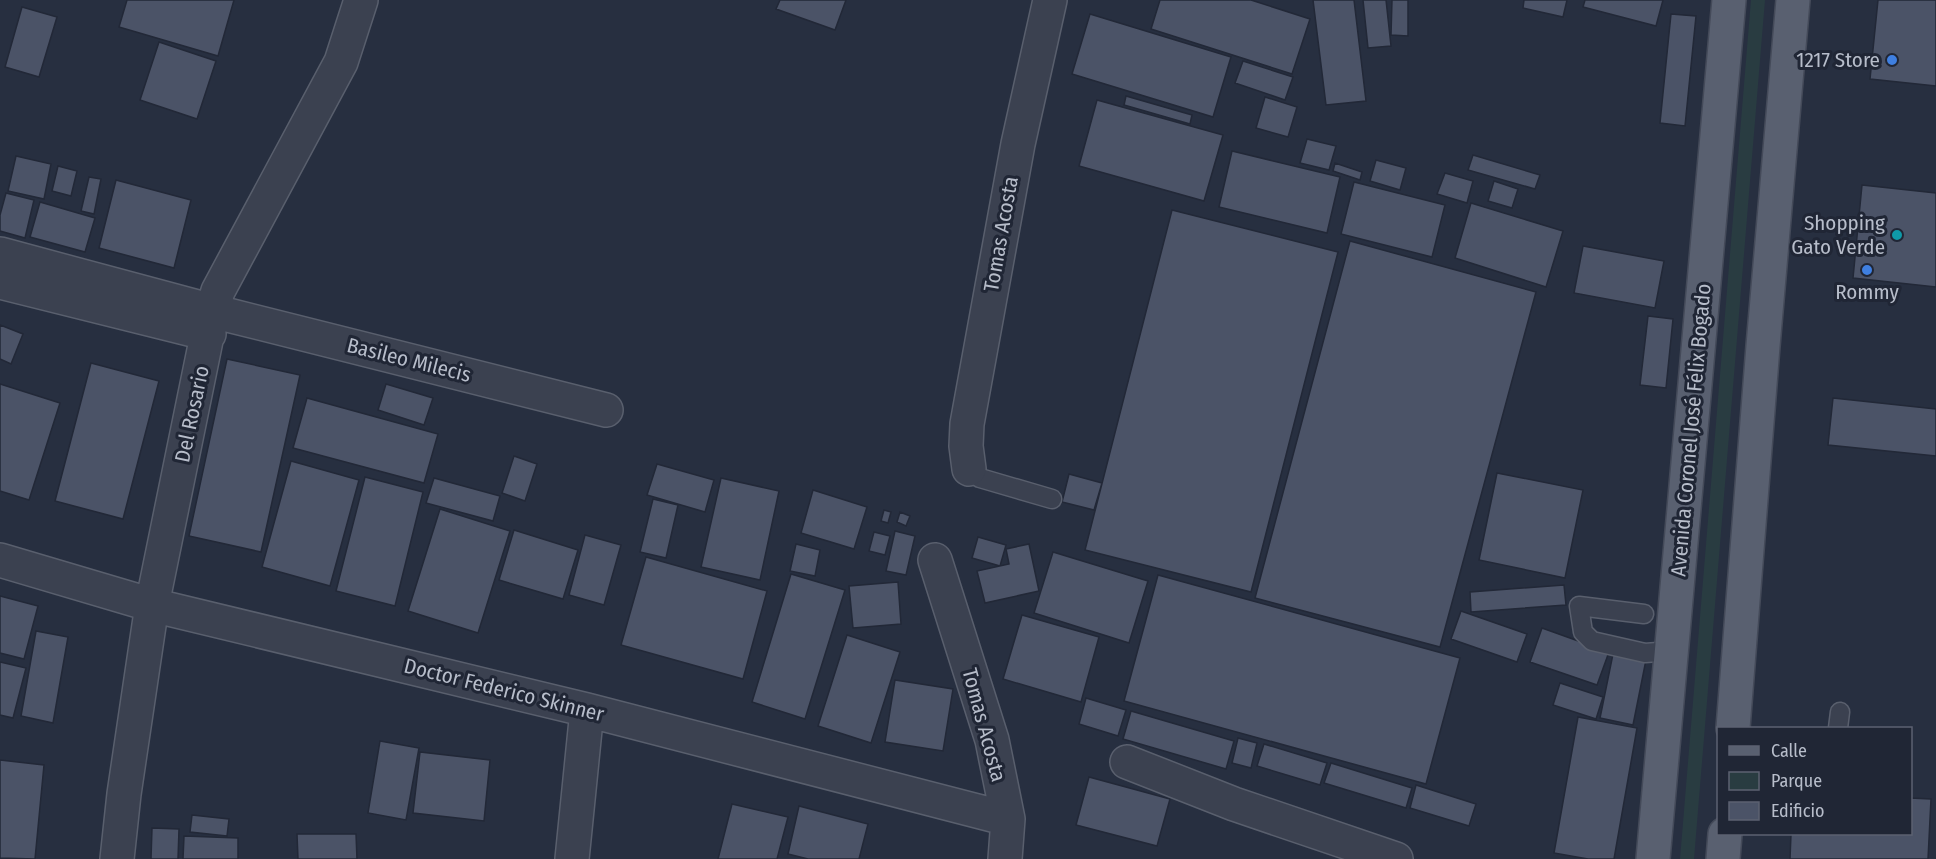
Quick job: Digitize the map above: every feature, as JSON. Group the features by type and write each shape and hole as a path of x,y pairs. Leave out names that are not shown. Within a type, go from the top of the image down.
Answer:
{"main road":[{"name":"Avenida Coronel José Félix Bogado","path":"1653,859 1729,0"},
{"path":"1733,727 1793,0"},
{"path":"1723,859 1725,835"}],"street":[{"name":"Del Rosario","path":"117,859 125,782 152,605 218,291 341,62 362,0"},
{"name":"Tomas Acosta","path":"969,469 966,446 967,424 1018,144 1050,0"},
{"path":"0,254 211,323"},
{"name":"Basileo Milecis","path":"0,282 211,323 606,410"},
{"name":"Doctor Federico Skinner","path":"0,560 152,605 587,710 1008,819"},
{"name":"Tomas Acosta","path":"935,560 992,740 1008,819 1005,859"},
{"path":"572,859 587,710"},
{"path":"1127,762 1234,804 1396,859"}],"lane":[{"path":"969,469 980,478 1052,499"},
{"path":"1644,614 1579,606 1583,632 1592,641 1645,652 1671,651"}],"green space":[{"path":"1751,0 1765,0 1694,859 1680,859"}],"building":[{"path":"127,0 234,0 218,56 119,27"},
{"path":"780,0 846,0 835,30 776,9"},
{"path":"1160,0 1251,0 1310,19 1292,74 1151,29"},
{"path":"1313,0 1354,0 1366,101 1326,105"},
{"path":"1363,0 1386,0 1391,46 1368,48"},
{"path":"1392,0 1408,0 1408,36 1391,35"},
{"path":"1524,0 1567,0 1563,17 1523,8"},
{"path":"1585,0 1663,0 1656,26 1583,7"},
{"path":"1878,0 1936,0 1936,86 1870,79"},
{"path":"22,7 57,17 39,77 5,67"},
{"path":"1090,14 1231,57 1213,117 1072,74"},
{"path":"1671,14 1696,16 1685,126 1660,123"},
{"path":"159,42 216,61 197,119 140,100"},
{"path":"1243,61 1293,77 1285,100 1235,83"},
{"path":"1126,96 1192,115 1190,124 1124,105"},
{"path":"1265,97 1297,107 1288,137 1256,128"},
{"path":"1097,100 1223,135 1204,201 1079,166"},
{"path":"1307,139 1336,146 1329,170 1300,163"},
{"path":"1232,151 1340,177 1327,233 1219,207"},
{"path":"1473,155 1540,175 1535,189 1468,170"},
{"path":"16,156 51,164 44,199 8,191"},
{"path":"1376,160 1406,168 1400,190 1370,181"},
{"path":"1335,163 1362,172 1360,180 1333,171"},
{"path":"58,166 77,171 71,196 52,191"},
{"path":"1445,173 1473,181 1467,203 1437,194"},
{"path":"89,177 101,179 94,214 81,211"},
{"path":"116,180 191,200 174,268 99,248"},
{"path":"1494,181 1518,189 1512,208 1488,201"},
{"path":"1354,182 1445,205 1432,257 1341,234"},
{"name":"Shopping Gato Verde","path":"1862,185 1936,193 1936,287 1853,278"},
{"path":"6,193 34,200 25,238 0,231 0,215"},
{"path":"40,202 95,218 85,252 30,237"},
{"path":"1471,203 1563,231 1546,287 1455,258"},
{"path":"1172,210 1338,252 1251,592 1085,550"},
{"path":"1350,241 1536,292 1440,647 1255,598"},
{"path":"1583,246 1664,261 1655,308 1574,293"},
{"path":"1648,316 1673,319 1666,388 1640,385"},
{"path":"0,325 23,334 11,364 0,359"},
{"path":"227,359 300,375 261,552 189,536"},
{"path":"91,363 159,381 123,519 55,501"},
{"path":"0,384 60,403 29,500 0,491"},
{"path":"386,384 433,398 424,425 378,410"},
{"path":"307,398 438,434 424,483 293,448"},
{"path":"1833,398 1936,409 1936,456 1828,445"},
{"path":"514,456 537,464 525,501 502,493"},
{"path":"291,461 359,480 330,586 262,567"},
{"path":"657,464 714,480 705,512 647,495"},
{"path":"1497,473 1583,490 1565,578 1479,560"},
{"path":"1069,474 1102,483 1094,510 1062,502"},
{"path":"365,477 423,492 395,606 336,591"},
{"path":"434,478 500,496 493,521 426,503"},
{"path":"721,478 779,491 760,580 701,567"},
{"path":"813,490 867,507 854,549 801,533"},
{"path":"653,499 678,505 666,558 640,552"},
{"path":"440,509 510,531 478,633 408,611"},
{"path":"884,510 891,512 888,523 881,521"},
{"path":"900,512 910,516 906,526 897,522"},
{"path":"514,530 578,550 563,599 499,580"},
{"path":"895,531 915,536 906,575 886,571"},
{"path":"874,532 890,536 885,555 869,551"},
{"path":"585,535 621,545 604,605 569,595"},
{"path":"978,537 1006,545 1000,566 972,558"},
{"path":"796,544 820,550 815,576 790,571"},
{"path":"1029,544 1039,591 985,603 977,571 1009,564 1006,549"},
{"path":"1053,552 1148,581 1129,643 1034,613"},
{"path":"646,557 767,591 743,679 621,645"},
{"path":"791,574 845,590 805,719 752,702"},
{"path":"1158,575 1460,658 1426,784 1124,701"},
{"path":"898,582 901,624 853,628 849,586"},
{"path":"1564,585 1566,605 1471,612 1470,592"},
{"path":"0,596 38,606 24,659 0,653"},
{"path":"1461,611 1527,634 1517,662 1451,639"},
{"path":"1022,615 1099,637 1081,702 1003,679"},
{"path":"1542,628 1609,652 1597,685 1530,662"},
{"path":"36,631 68,637 53,723 21,716"},
{"path":"847,635 900,652 871,743 818,726"},
{"path":"1614,649 1647,655 1633,725 1600,718"},
{"path":"0,662 26,668 13,718 0,715"},
{"path":"895,680 953,689 943,751 885,742"},
{"path":"1560,683 1603,697 1596,719 1553,705"},
{"path":"1086,698 1126,710 1118,736 1079,724"},
{"path":"1131,711 1234,741 1226,769 1123,739"},
{"path":"1578,717 1637,728 1614,859 1588,859 1554,853"},
{"path":"1238,738 1257,743 1251,768 1232,763"},
{"path":"380,741 419,748 406,820 368,813"},
{"path":"1264,744 1327,763 1320,785 1257,766"},
{"path":"420,752 490,760 484,821 413,813"},
{"path":"0,760 44,765 35,859 0,858"},
{"path":"1331,763 1412,788 1406,808 1324,783"},
{"path":"1089,777 1170,799 1157,846 1076,825"},
{"path":"1416,785 1476,804 1469,826 1410,808"},
{"path":"1912,798 1931,799 1928,859 1790,859 1791,835 1912,835"},
{"path":"732,804 788,817 777,859 718,859"},
{"path":"799,806 868,824 859,859 808,859 788,854"},
{"path":"192,815 229,819 227,836 190,832"},
{"path":"152,828 179,829 178,859 151,859"},
{"path":"297,834 356,834 357,859 298,859"},
{"path":"184,836 238,838 238,859 183,859"}],"place":[{"name":"1217 Store","path":"1892,60"},
{"name":"Shopping Gato Verde","path":"1897,235"},
{"name":"Rommy","path":"1867,270"}]}
